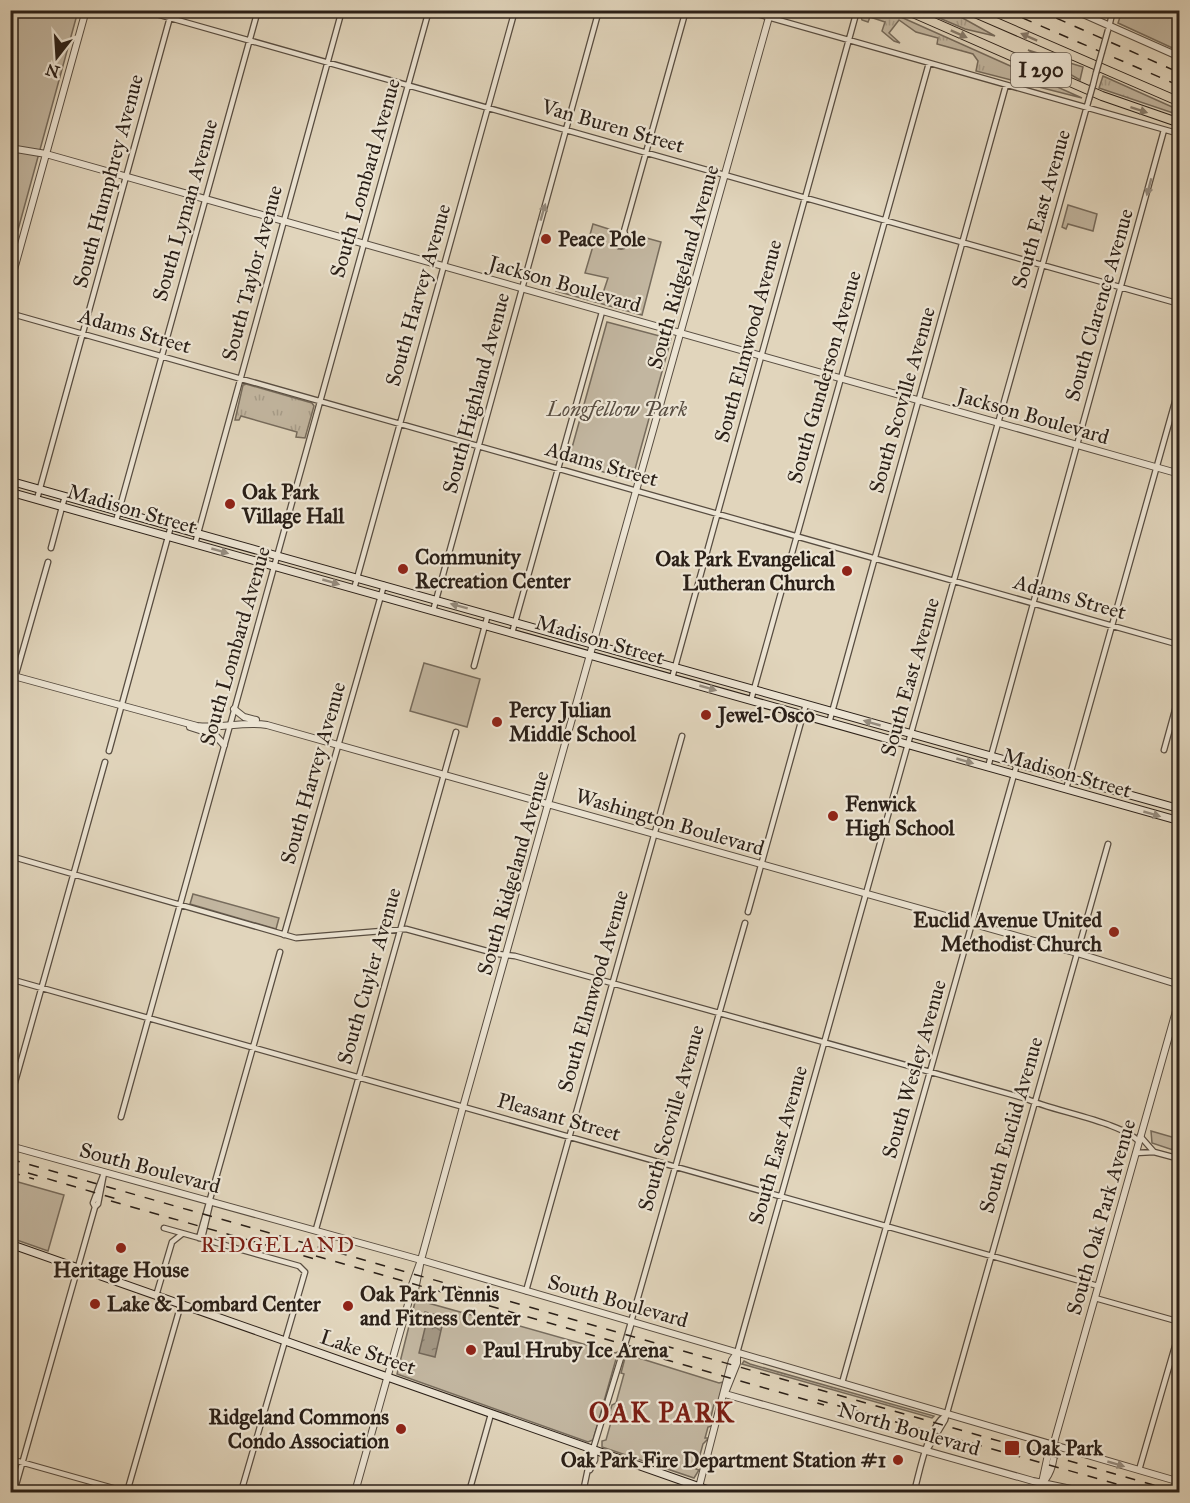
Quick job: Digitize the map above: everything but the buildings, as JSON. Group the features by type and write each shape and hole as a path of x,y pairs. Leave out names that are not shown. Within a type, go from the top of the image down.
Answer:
{"highway":[{"name":"I 290","path":"906,10 1102,96 1179,123"},
{"name":"I 290","path":"968,10 1179,102"}],"main road":[{"name":"Madison Street","path":"10,481 1179,809"},
{"name":"Madison Street","path":"10,492 1179,821"},
{"name":"Lake Street","path":"10,1244 714,1492"}],"street":[{"path":"10,284 86,10"},
{"name":"Van Buren Street","path":"142,10 1179,304"},
{"name":"South Humphrey Avenue","path":"37,499 172,10"},
{"name":"South Lyman Avenue","path":"116,522 258,10"},
{"name":"South Taylor Avenue","path":"195,544 342,10"},
{"name":"South Lombard Avenue","path":"121,1117 429,10"},
{"name":"South Harvey Avenue","path":"354,589 515,10"},
{"name":"South Highland Avenue","path":"433,610 600,10"},
{"path":"624,231 686,10"},
{"path":"743,10 770,14 849,41 1179,135"},
{"path":"1074,10 1108,28 1179,57"},
{"name":"South East Avenue","path":"737,1353 1113,10"},
{"name":"South Ridgeland Avenue","path":"355,1492 410,1297 411,1283 421,1260 770,14"},
{"name":"South Elmwood Avenue","path":"672,678 856,14"},
{"name":"South Gunderson Avenue","path":"751,700 929,63"},
{"name":"South Scoville Avenue","path":"830,723 1006,85"},
{"name":"South Clarence Avenue","path":"988,767 1164,130"},
{"name":"Jackson Boulevard","path":"10,148 46,154 1179,474"},
{"path":"10,255 18,257"},
{"path":"512,633 602,312"},
{"name":"Adams Street","path":"16,315 1179,645"},
{"path":"1066,789 1179,384"},
{"path":"51,548 65,496"},
{"path":"109,751 171,526"},
{"path":"10,695 13,676 48,562"},
{"name":"South Harvey Avenue","path":"284,935 384,585"},
{"path":"474,666 489,614"},
{"name":"Washington Boulevard","path":"13,676 209,728 250,723 267,725 1077,953 1179,985"},
{"path":"1164,750 1179,692"},
{"path":"748,912 806,704"},
{"path":"234,709 243,717 267,725"},
{"path":"184,723 198,731 215,735 224,745"},
{"name":"South Cuyler Avenue","path":"316,1229 456,732"},
{"name":"South Elmwood Avenue","path":"526,1291 682,736"},
{"path":"10,1100 105,762"},
{"name":"South Wesley Avenue","path":"842,1383 1017,764"},
{"name":"South Euclid Avenue","path":"914,1492 927,1450 940,1419 946,1415 1108,844"},
{"path":"10,856 284,935 308,939 411,929 718,1012 1122,1129 1140,1136 1154,1152"},
{"name":"South Scoville Avenue","path":"583,1492 745,923"},
{"path":"200,1238 199,1232 210,1201 280,952"},
{"name":"Pleasant Street","path":"10,980 1098,1286"},
{"name":"South Oak Park Avenue","path":"1040,1492 1049,1450 1053,1446 1179,997"},
{"path":"1122,1129 1140,1136"},
{"name":"South Boulevard","path":"10,1146 316,1229 1179,1482"},
{"path":"1136,1153 1154,1152 1179,1159"},
{"path":"14,1492 95,1207 98,1204 104,1173"},
{"path":"164,1228 299,1266 305,1272 241,1492"},
{"path":"156,1296 172,1242 183,1233"},
{"path":"1095,1298 1179,1322"},
{"path":"10,1459 127,1492 181,1304"},
{"path":"1139,1470 1179,1329"},
{"path":"699,1487 732,1360 737,1353"},
{"name":"North Boulevard","path":"725,1394 1085,1492"},
{"path":"469,1492 491,1414"}],"green space":[{"path":"10,11 78,11 13,248 10,247"},
{"path":"854,11 892,13 1082,98 976,71 978,61 973,54 937,44 938,38 916,32 899,20 889,33 900,43 894,41 882,31 885,22 870,17 868,22 862,20 860,14"},
{"path":"923,11 950,11 995,36 965,29"},
{"path":"1122,11 1160,11 1179,19 1179,51 1118,23"},
{"path":"1028,50 1083,67 1080,80"},
{"path":"1103,76 1179,110 1179,115 1099,88"},
{"path":"1068,205 1097,214 1093,231 1068,224 1066,229 1062,227"},
{"path":"593,224 615,231 612,242 621,249 629,245 632,234 661,242 642,315 556,291 560,281 566,282 564,289 601,299 608,278 585,273 593,246 588,242"},
{"name":"Longfellow Park","path":"607,322 671,339 632,480 568,462"},
{"path":"243,385 312,403 314,406 305,438 296,437 297,432 241,416 239,420 235,420"},
{"path":"424,663 480,679 467,727 410,711"},
{"path":"193,894 279,918 276,929 190,904"},
{"path":"1151,1131 1179,1139 1179,1152 1152,1143"},
{"path":"11,1180 64,1195 48,1251 11,1238"},
{"path":"417,1294 419,1298 428,1303 496,1322 509,1321 509,1323 618,1352 593,1440 588,1442 397,1374"},
{"path":"626,1354 719,1383 723,1382 719,1402 714,1404 710,1421 713,1421 712,1426 708,1427 705,1438 709,1438 703,1444 696,1469 699,1470 694,1478 602,1447 602,1441 606,1440 613,1415 609,1415 612,1405 616,1403 624,1374 621,1373"},
{"path":"744,1361 934,1416 932,1418 742,1364"}],"water":[{"path":"425,1312 444,1317 435,1357 419,1353 426,1324 422,1322"}],"railway":[{"path":"1004,10 1180,86"},
{"path":"1038,10 1180,73"},
{"path":"10,1159 1178,1492"},
{"path":"10,1172 34,1179"},
{"path":"28,1173 120,1200"},
{"path":"111,1201 322,1261"},
{"path":"316,1256 633,1347"},
{"path":"625,1348 824,1405"},
{"path":"818,1400 1138,1490"}],"place":[{"name":"Peace Pole","path":"546,239"},
{"name":"Oak Park Village Hall","path":"230,504"},
{"name":"Community Recreation Center","path":"403,569"},
{"name":"Oak Park Evangelical Lutheran Church","path":"847,571"},
{"name":"Jewel-Osco","path":"706,715"},
{"name":"Percy Julian Middle School","path":"497,722"},
{"name":"Fenwick High School","path":"833,816"},
{"name":"Euclid Avenue United Methodist Church","path":"1114,932"},
{"name":"Heritage House","path":"121,1248"},
{"name":"Lake & Lombard Center","path":"95,1304"},
{"name":"Oak Park Tennis and Fitness Center","path":"348,1306"},
{"name":"Paul Hruby Ice Arena","path":"471,1350"},
{"name":"Ridgeland Commons Condo Association","path":"401,1429"},
{"name":"Oak Park","path":"1012,1448"},
{"name":"Oak Park Fire Department Station #1","path":"898,1460"}],"district":[{"name":"RIDGELAND","path":"278,1244"},
{"name":"OAK PARK","path":"662,1413"}]}
